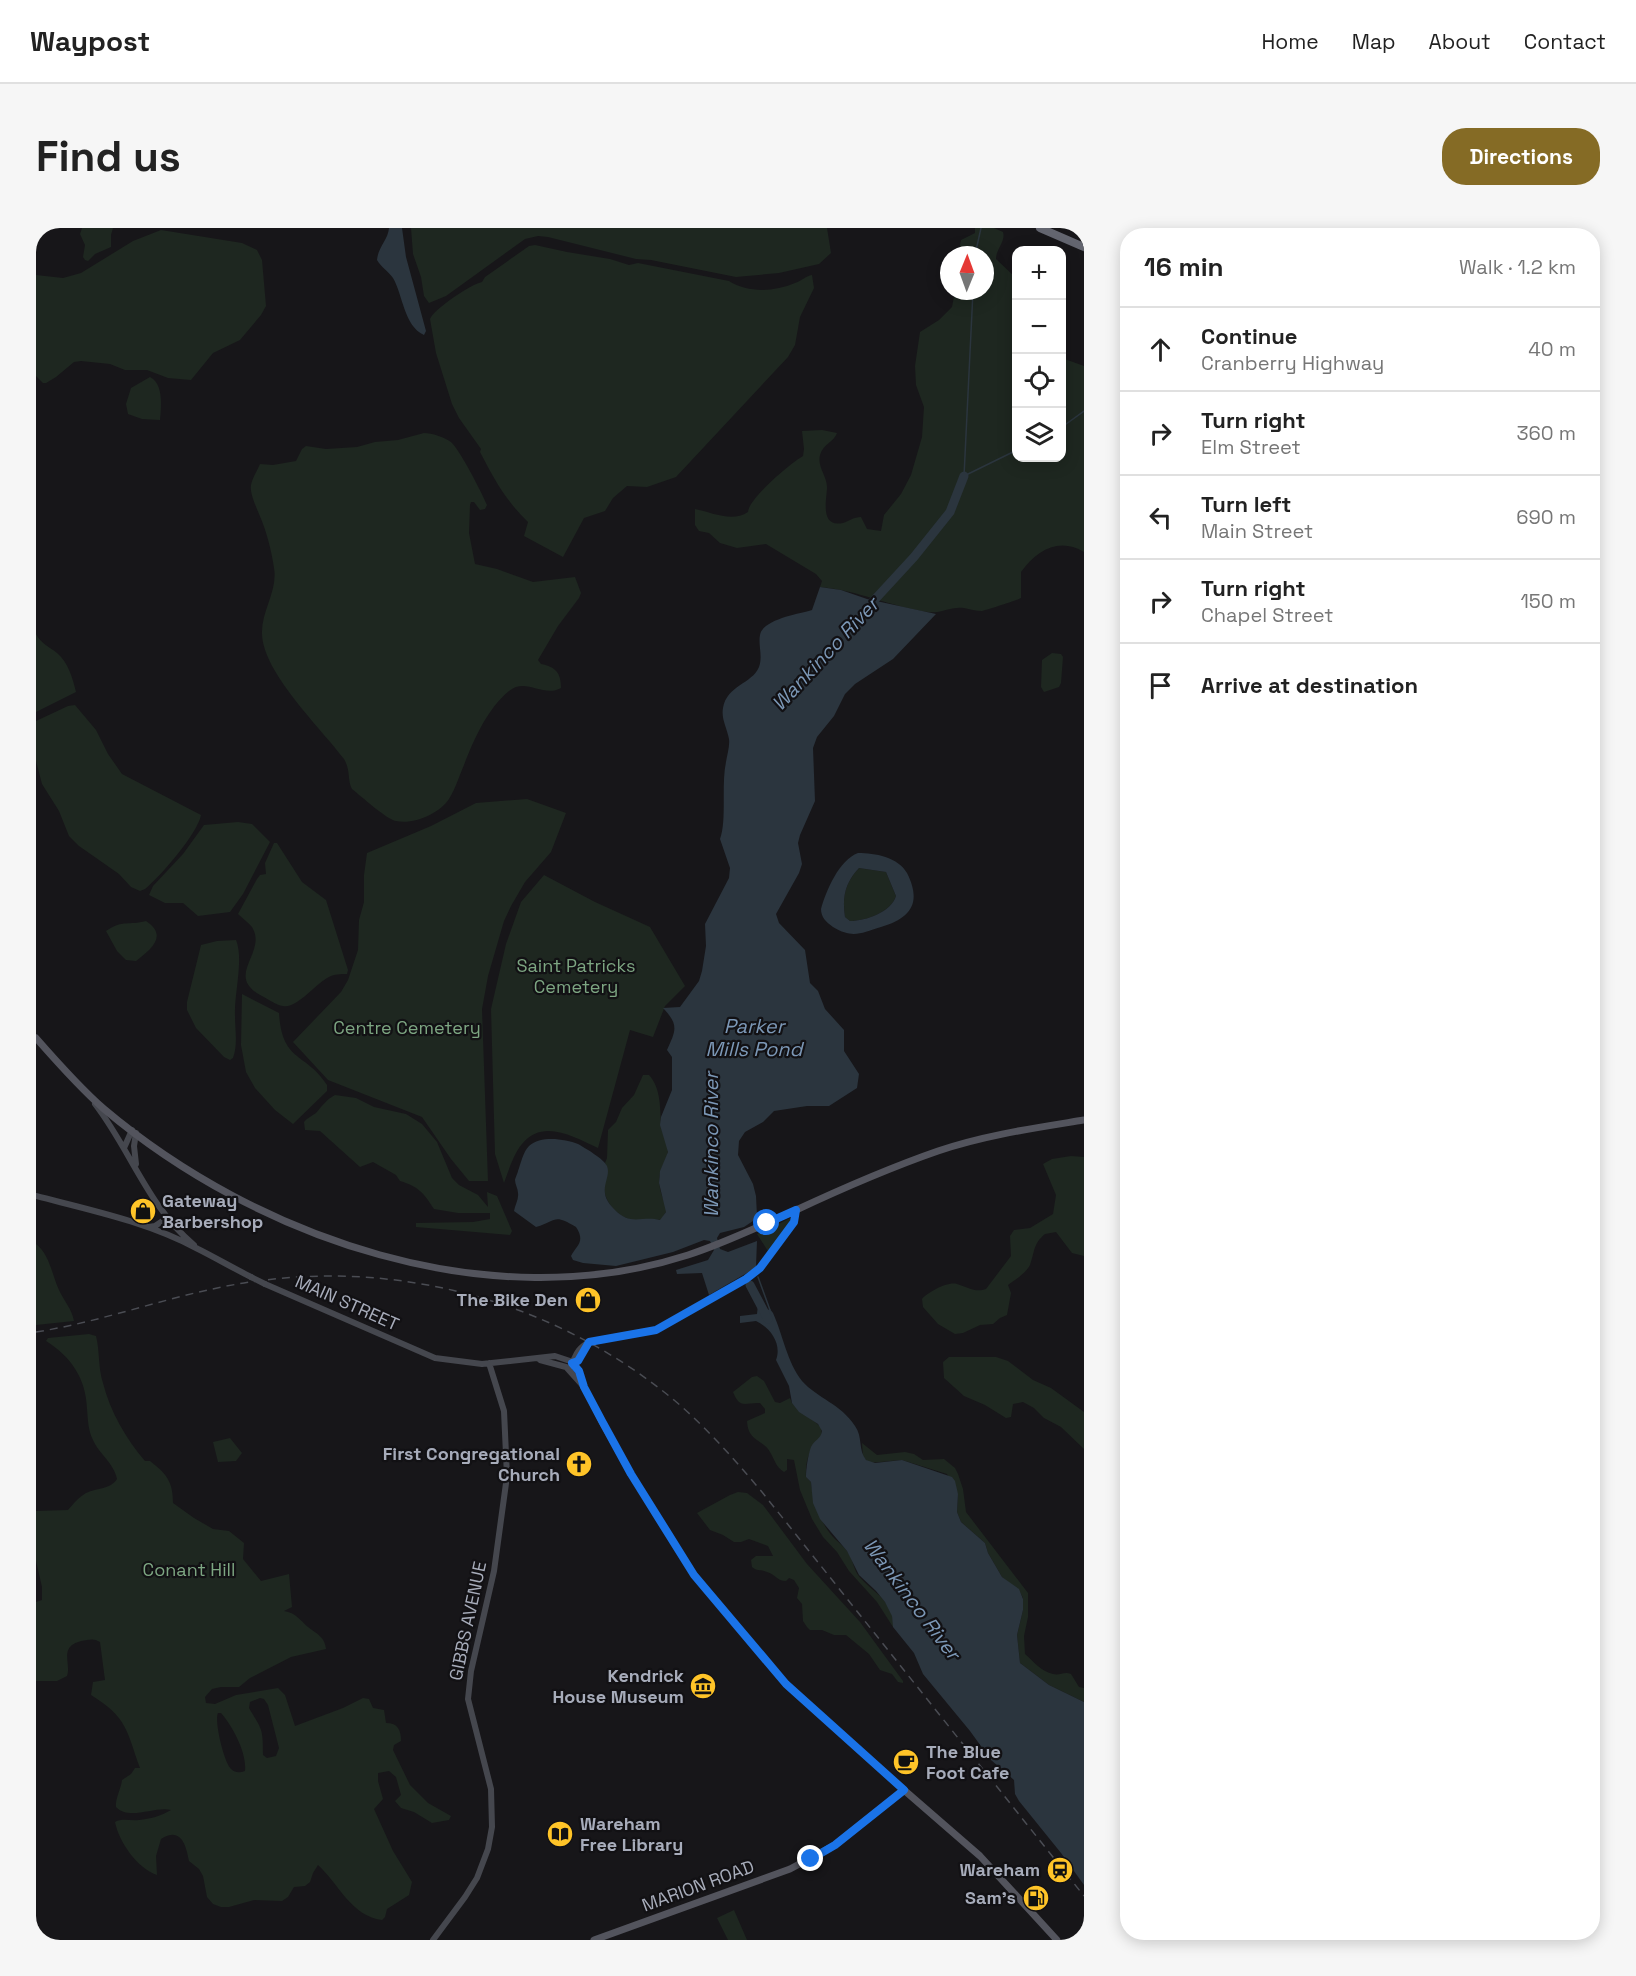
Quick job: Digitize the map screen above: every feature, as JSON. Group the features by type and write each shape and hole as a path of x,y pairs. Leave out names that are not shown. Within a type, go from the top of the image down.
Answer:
{"highway":[{"path":"1040,228 1084,247"}],"main road":[{"path":"36,1038 103,1108 192,1173 240,1200 299,1227 358,1248 441,1268 507,1276 554,1278 590,1276 649,1266 710,1247 884,1172 967,1142 1084,1120"},
{"path":"84,1090 106,1118 169,1221 199,1249"},
{"path":"124,1148 134,1132"},
{"path":"134,1132 134,1156 140,1176"},
{"name":"MAIN STREET","path":"36,1196 155,1231 199,1249 266,1284 435,1358 463,1363 536,1359 563,1365 572,1364"},
{"path":"796,1210 794,1222 760,1268 746,1279 656,1330 589,1342 580,1347 573,1357 572,1364 579,1384 584,1387 631,1474 694,1575 786,1684 980,1856 1057,1940"},
{"path":"145,1227 169,1221"},
{"path":"155,1231 164,1231 169,1221"},
{"name":"GIBBS AVENUE","path":"433,1940 477,1878 488,1849 492,1827 491,1789 468,1699 471,1671 494,1570 507,1476 504,1410 489,1363"},
{"name":"MARION ROAD","path":"594,1940 811,1859 835,1845 904,1790"}],"green space":[{"path":"82,228 113,228 111,247 95,254 88,261 85,260 83,257 85,245 80,234"},
{"path":"411,228 827,228 831,253 819,264 779,273 736,277 636,259 538,236 525,239 446,296 429,303 424,296 421,277 413,254"},
{"path":"975,228 994,228 1003,232 996,259 1012,274 1012,462 1066,462 1066,359 1084,366 1084,552 1066,546 1057,546 1034,557 1021,572 1021,598 1019,599 982,611 959,608 932,612 915,610 847,591 820,587 822,581 816,574 766,544 737,548 720,543 709,533 699,531 695,525 695,509 728,517 748,512 755,498 803,456 802,431 822,430 837,433 824,448 819,459 827,483 827,517 835,523 843,523 861,517 867,529 881,531 884,515 901,494 911,475 922,437 924,407 916,385 915,366 920,332 939,320 952,307 953,300 994,300 994,246 960,246 961,240 975,233"},
{"path":"161,230 242,243 257,250 262,260 266,306 261,315 240,340 213,353 191,380 168,378 147,370 125,370 110,364 81,361 74,362 56,377 43,383 36,376 36,275 63,278 81,273 133,241"},
{"path":"535,245 610,259 629,265 638,263 729,281 744,288 761,290 787,286 812,275 814,288 800,317 795,345 788,357 676,477 647,487 627,486 613,498 605,511 584,518 563,557 524,536 528,522 501,489 480,452 481,449 452,404 436,353 430,319 438,309 453,298 482,282 485,277 529,246"},
{"path":"150,377 160,390 160,420 142,419 128,414 126,404 131,388"},
{"path":"424,433 445,438 451,442 465,462 487,505 485,509 480,510 474,502 470,505 469,533 475,564 533,582 575,577 581,593 538,660 557,672 561,688 548,691 522,686 509,691 501,698 482,725 454,791 445,804 426,817 403,822 386,816 352,789 348,767 344,759 295,700 272,666 265,649 262,626 275,576 268,540 253,499 251,485 260,464 273,465 296,461 306,446 326,449 357,447"},
{"path":"36,634 64,661 72,676 76,692 36,712"},
{"path":"1052,653 1061,654 1063,657 1061,683 1059,687 1044,692 1041,687 1042,660"},
{"path":"75,705 96,730 108,754 122,774 201,815 178,854 152,883 140,891 131,887 119,874 79,846 69,836 59,811 42,784 36,761 36,721"},
{"name":"Centre Cemetery","path":"527,799 566,813 551,852 525,882 511,906 504,921 488,976 482,1009 488,1181 469,1181 422,1117 328,1080 293,1042 341,992 348,980 358,950 367,853 431,826 476,803"},
{"path":"238,822 252,824 270,842 243,894 230,912 198,916 183,903 165,903 149,895 153,886 183,854 204,825"},
{"path":"274,843 277,843 302,882 326,900 348,970 347,974 333,975 324,980 300,1000 288,1006 262,996 251,988 246,980 246,972 255,946 255,937 252,927 238,914 257,879 260,875 266,874 265,863"},
{"path":"859,868 886,872 896,896 889,907 883,911 863,919 850,921 845,917 844,897 850,879"},
{"name":"Saint Patricks Cemetery","path":"544,875 650,927 685,986 665,1006 653,1037 630,1030 598,1148 559,1132 539,1132 530,1136 519,1148 504,1183 495,1154 491,1009 506,944 521,902"},
{"path":"146,921 156,932 155,942 136,961 126,960 117,951 106,931 122,924"},
{"path":"236,940 239,957 235,1007 236,1042 235,1053 230,1060 224,1057 196,1028 187,1010 187,1002 201,945"},
{"path":"242,994 279,1013 281,1029 290,1049 319,1074 327,1085 327,1091 293,1124 275,1110 255,1088 246,1072 241,1045"},
{"path":"643,1075 649,1075 656,1086 661,1127 668,1147 659,1178 667,1210 661,1220 636,1221 617,1212 609,1203 604,1186 607,1171 605,1163 608,1130 616,1122 622,1108 634,1095"},
{"path":"335,1095 356,1098 374,1107 406,1114 422,1124 437,1142 452,1178 459,1185 478,1195 488,1207 487,1192 497,1196 512,1231 510,1235 416,1227 416,1223 473,1222 490,1219 490,1213 458,1213 434,1209 420,1191 400,1181 396,1175 373,1162 360,1167 320,1131 305,1130 304,1122"},
{"path":"1071,1156 1084,1157 1084,1256 1072,1253 1056,1232 1045,1234 1036,1245 1028,1268 1008,1285 1011,1293 1007,1315 993,1324 980,1325 963,1333 955,1334 938,1324 923,1307 922,1299 933,1290 953,1283 975,1290 986,1289 1011,1256 1010,1236 1014,1230 1030,1228 1053,1214 1056,1195 1043,1164 1052,1159"},
{"path":"797,1215 771,1256 757,1234"},
{"path":"36,1244 48,1259 59,1290 74,1321 36,1325"},
{"name":"Conant Hill","path":"89,1334 96,1336 101,1377 114,1414 125,1434 145,1461 150,1461 168,1479 172,1489 173,1503 213,1529 229,1531 244,1543 243,1559 261,1581 289,1574 292,1607 284,1611 298,1617 324,1641 326,1649 291,1657 250,1678 239,1687 212,1689 205,1697 206,1703 215,1704 236,1695 278,1688 285,1695 295,1726 363,1698 369,1699 373,1708 384,1710 386,1723 393,1724 399,1730 401,1741 394,1745 393,1750 410,1785 428,1803 451,1816 449,1820 432,1823 414,1812 401,1808 395,1801 401,1795 396,1777 389,1771 378,1773 383,1799 374,1809 393,1851 412,1882 409,1895 387,1909 382,1920 371,1917 354,1906 318,1865 310,1882 305,1886 294,1887 288,1897 282,1901 254,1900 221,1907 213,1904 207,1897 203,1876 199,1869 189,1861 184,1844 178,1836 173,1835 161,1839 156,1856 157,1875 136,1860 120,1838 115,1822 147,1819 171,1810 128,1813 116,1807 122,1780 135,1768 140,1768 128,1734 119,1718 91,1695 93,1682 105,1680 100,1642 89,1640 72,1645 67,1655 67,1676 57,1681 36,1681 36,1602 42,1600 42,1587 36,1561 36,1511 68,1510 86,1493 107,1487 117,1479 113,1468 91,1436 84,1388 76,1369 63,1354 46,1341 48,1338","holes":["260,1698 264,1699 268,1705 279,1748 276,1756 267,1758 263,1755 261,1730 249,1708 250,1702","218,1713 226,1719 238,1740 244,1756 245,1771 236,1772 228,1765 219,1732"]},
{"path":"949,1357 996,1357 1008,1361 1033,1380 1051,1388 1084,1412 1084,1449 1061,1427 1044,1418 1034,1408 1023,1402 1013,1404 1011,1417 1006,1418 964,1396 944,1378 943,1362"},
{"path":"757,1376 764,1381 775,1402 780,1403 790,1398 792,1403 821,1427 822,1436 811,1449 806,1471 818,1511 828,1531 849,1554 858,1575 886,1603 893,1618 893,1627 877,1602 849,1571 812,1519 800,1490 794,1460 787,1459 787,1470 784,1472 767,1448 750,1433 747,1421 765,1413 765,1409 760,1403 741,1403 733,1392 752,1377"},
{"path":"230,1438 242,1453 236,1461 218,1462 213,1442"},
{"path":"862,1443 877,1455 905,1452 914,1454 923,1460 944,1459 955,1468 963,1489 966,1512 1028,1593 1028,1617 1024,1636 1025,1654 1049,1673 1071,1674 1079,1687 1084,1688 1084,1702 1049,1685 1020,1663 1017,1635 1023,1610 1023,1598 1020,1592 1002,1577 985,1543 961,1522 957,1512 958,1494 947,1474 902,1460 869,1463 863,1457"},
{"path":"738,1492 747,1493 763,1505 807,1564 860,1622 903,1683 898,1682 892,1674 880,1670 869,1654 846,1635 834,1635 822,1630 810,1630 807,1627 803,1621 802,1604 797,1598 799,1588 794,1580 789,1578 783,1581 770,1573 752,1567 751,1560 756,1556 773,1556 768,1546 749,1539 734,1542 710,1530 697,1513"},
{"path":"734,1910 747,1940 728,1940 717,1918"}],"water":[{"path":"389,228 402,228 406,257 426,331 424,335 412,325 393,278 377,260"},
{"name":"Parker Mills Pond","path":"820,587 841,590 867,599 936,614 893,659 855,684 845,694 834,716 817,737 813,748 815,801 798,843 802,864 776,914 779,923 805,950 810,983 818,991 825,1009 844,1030 844,1051 859,1074 857,1088 829,1106 807,1106 774,1111 763,1122 745,1132 739,1141 738,1155 753,1184 757,1216 744,1227 720,1233 717,1238 720,1249 728,1252 757,1241 756,1266 752,1270 709,1295 702,1273 677,1274 676,1270 708,1260 714,1250 710,1241 704,1240 673,1252 616,1266 573,1260 571,1256 580,1240 576,1227 559,1219 536,1227 514,1211 518,1195 515,1180 522,1158 529,1146 540,1140 560,1140 578,1144 607,1166 606,1196 608,1202 620,1214 631,1219 660,1220 666,1212 659,1183 660,1171 668,1152 660,1125 672,1090 672,1057 667,1050 674,1032 674,1023 663,1008 680,1007 699,981 706,946 705,924 729,878 730,868 720,839 729,748 723,708 729,694 756,673 761,659 760,635 763,629 774,621 812,610"},
{"path":"858,853 879,855 898,863 903,868 907,873 913,893 911,908 906,914 891,923 857,934 840,931 826,921 821,909 826,894 839,869","holes":["859,868 886,872 896,896 889,907 863,919 850,921 845,917 846,891 850,879"]},
{"path":"758,1305 765,1311 770,1309 773,1313 789,1357 802,1381 843,1412 855,1426 866,1460 875,1463 902,1460 952,1477 958,1494 957,1512 961,1522 985,1543 1002,1577 1019,1589 1023,1599 1023,1610 1017,1635 1020,1663 1049,1685 1084,1702 1084,1885 1019,1801 1015,1794 1014,1780 991,1760 923,1674 914,1653 893,1627 892,1616 885,1602 859,1575 847,1551 820,1519 813,1503 811,1482 806,1477 811,1447 822,1431 818,1424 799,1412 792,1403 789,1386 776,1360 778,1348 771,1332 756,1321 740,1323 740,1316 757,1314"}],"waterway":[{"name":"Wankinco River","path":"977,246 981,228"},
{"name":"Wankinco River","path":"973,300 964,476 1012,452"},
{"path":"1066,424 1084,411"},
{"name":"Wankinco River","path":"867,608 914,557 950,512 964,476"},
{"path":"758,1277 770,1310"},
{"name":"Wankinco River","path":"750,1285 768,1319"}],"railway":[{"path":"36,1332 244,1283 301,1277 359,1277 416,1283 471,1295 526,1313 578,1336 627,1366 674,1400 731,1456 1084,1896"}],"place":[{"name":"Gateway Barbershop","path":"143,1211"},
{"name":"The Bike Den","path":"588,1300"},
{"name":"First Congregational Church","path":"579,1464"},
{"name":"Kendrick House Museum","path":"703,1686"},
{"name":"The Blue Foot Cafe","path":"906,1762"},
{"name":"Wareham Free Library","path":"560,1834"},
{"name":"Wareham","path":"1060,1870"},
{"name":"Sam's","path":"1036,1898"}],"route":[{"path":"767,1223 796,1210 794,1222 760,1268 746,1279 656,1330 589,1342 578,1361 572,1363 579,1371 584,1387 631,1474 694,1575 786,1684 904,1790 835,1845 811,1859"}]}
